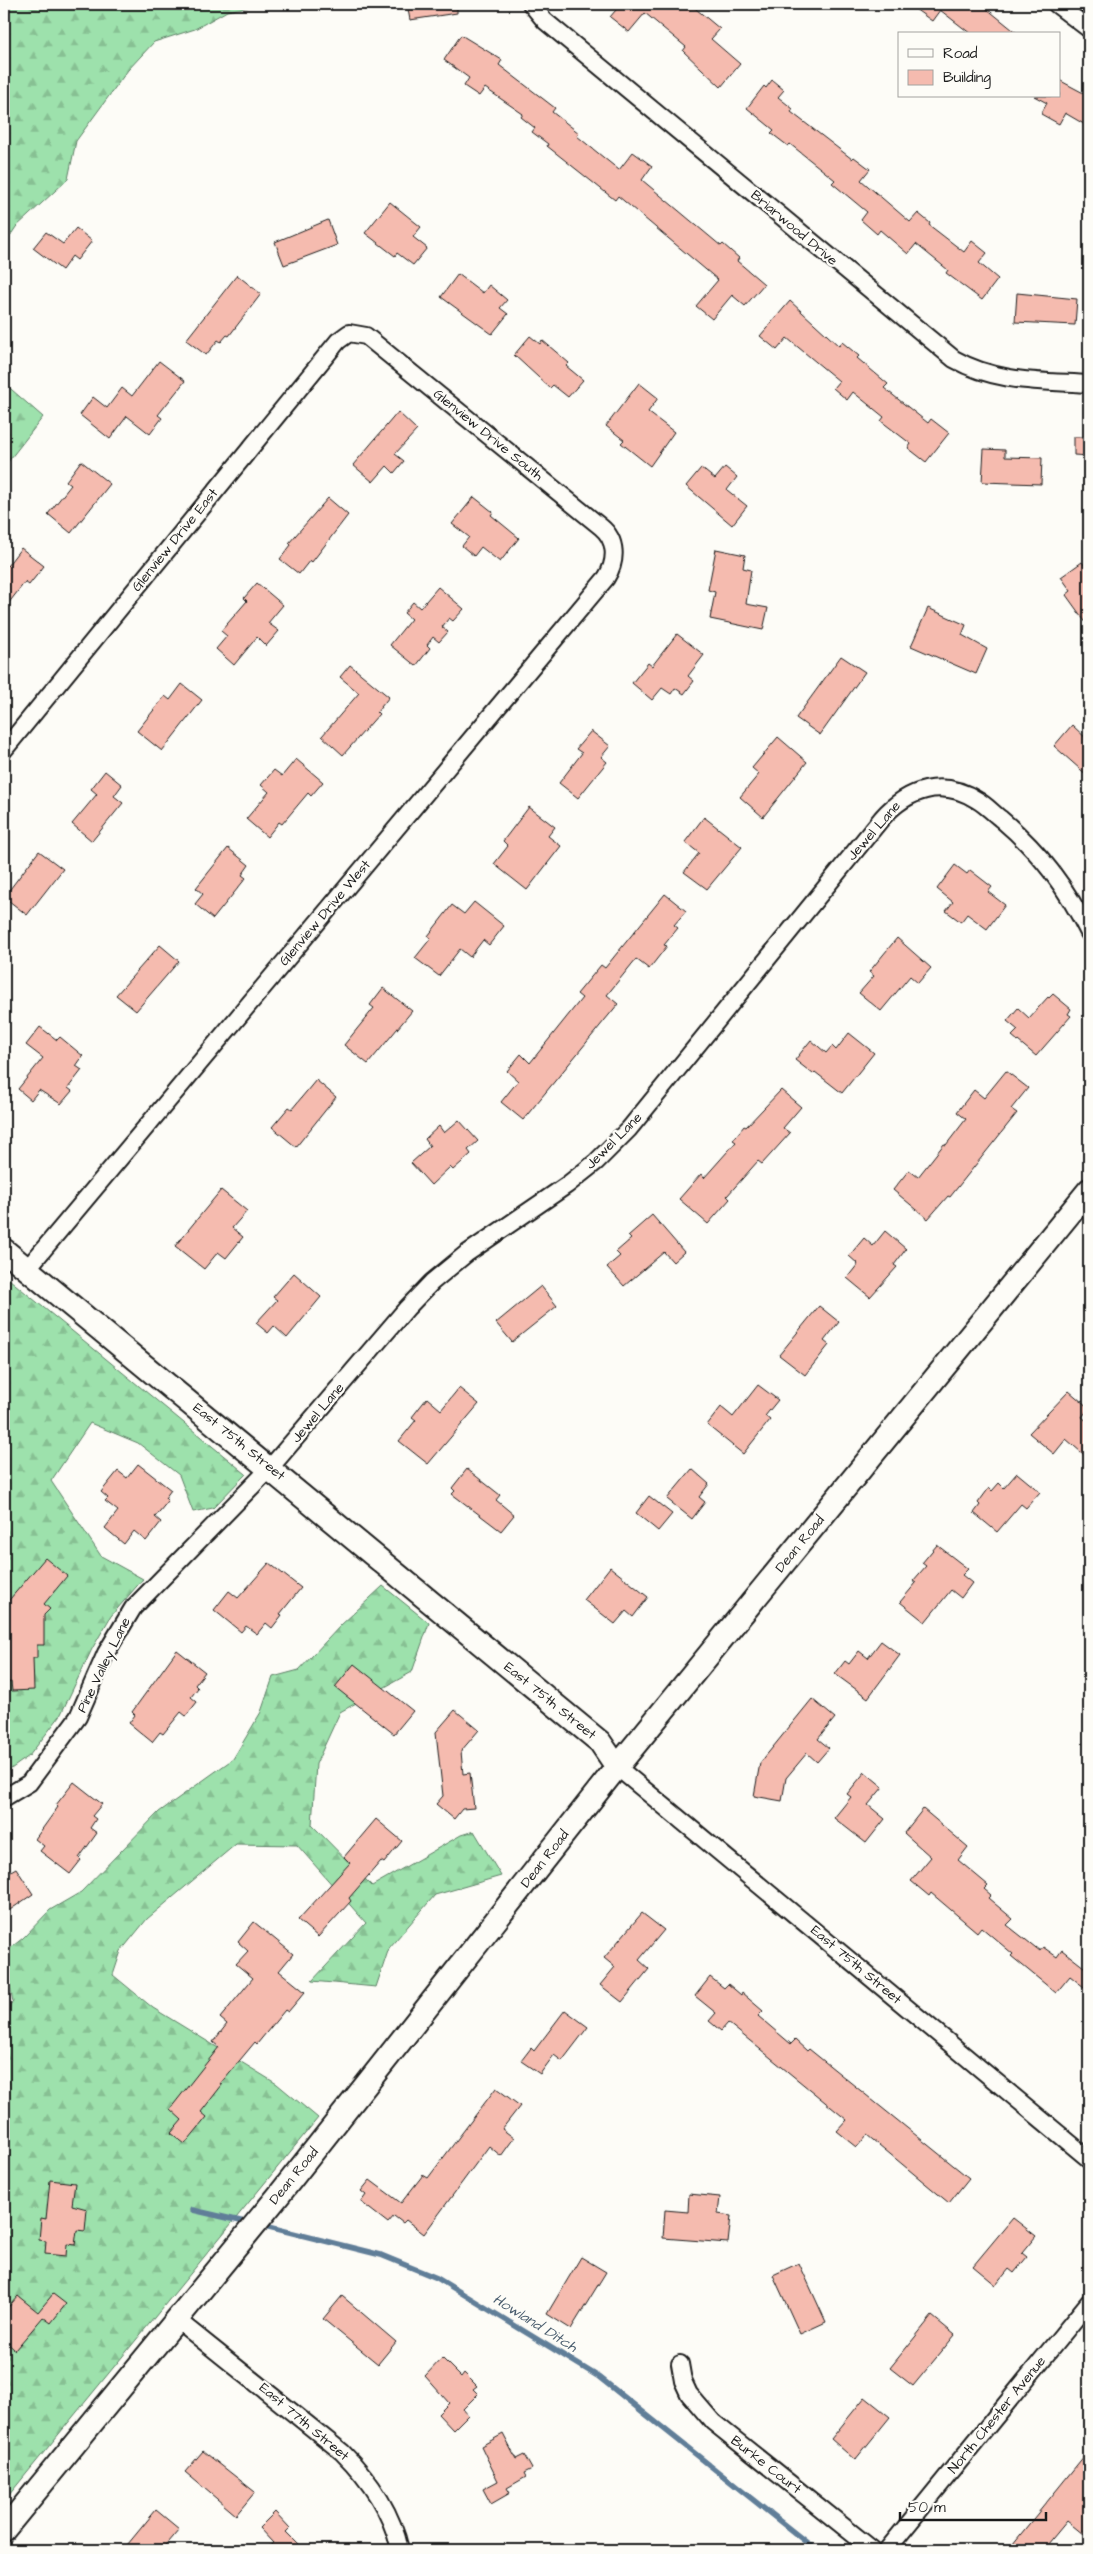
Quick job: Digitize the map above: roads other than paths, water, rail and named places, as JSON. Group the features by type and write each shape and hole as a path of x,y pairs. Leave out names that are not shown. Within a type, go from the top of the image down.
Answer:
{"street":[{"name":"Briarwood Drive","path":"531,4 545,21 559,33 954,359 986,375 1013,380 1089,384"},
{"path":"1056,4 1089,29"},
{"name":"Glenview Drive South","path":"349,333 366,336 601,527 610,536 614,552"},
{"name":"Glenview Drive East","path":"4,750 338,341 349,333"},
{"name":"Glenview Drive West","path":"27,1269 606,578 613,562 614,552"},
{"name":"Jewel Lane","path":"270,1468 401,1315 432,1282 480,1243 567,1185 616,1142 647,1108 882,818 905,797 930,789 948,789 969,795 1025,840 1055,874 1070,896 1089,933"},
{"name":"Dean Road","path":"4,2530 279,2195 618,1767 1089,1190"},
{"name":"East 75th Street","path":"4,1250 600,1742 618,1767 1089,2159"},
{"name":"Pine Valley Lane","path":"4,1798 29,1783 78,1717 106,1654 133,1608 270,1468"},
{"name":"North Chester Avenue","path":"887,2550 1089,2302"},
{"name":"East 77th Street","path":"176,2319 342,2452 355,2466 386,2512 400,2550"},
{"name":"Burke Court","path":"680,2364 683,2381 689,2394 713,2422 873,2550"}],"waterway":[{"name":"Howland Ditch","path":"193,2210 249,2223"},
{"name":"Howland Ditch","path":"261,2225 381,2255 437,2278 599,2377 816,2550"}]}
